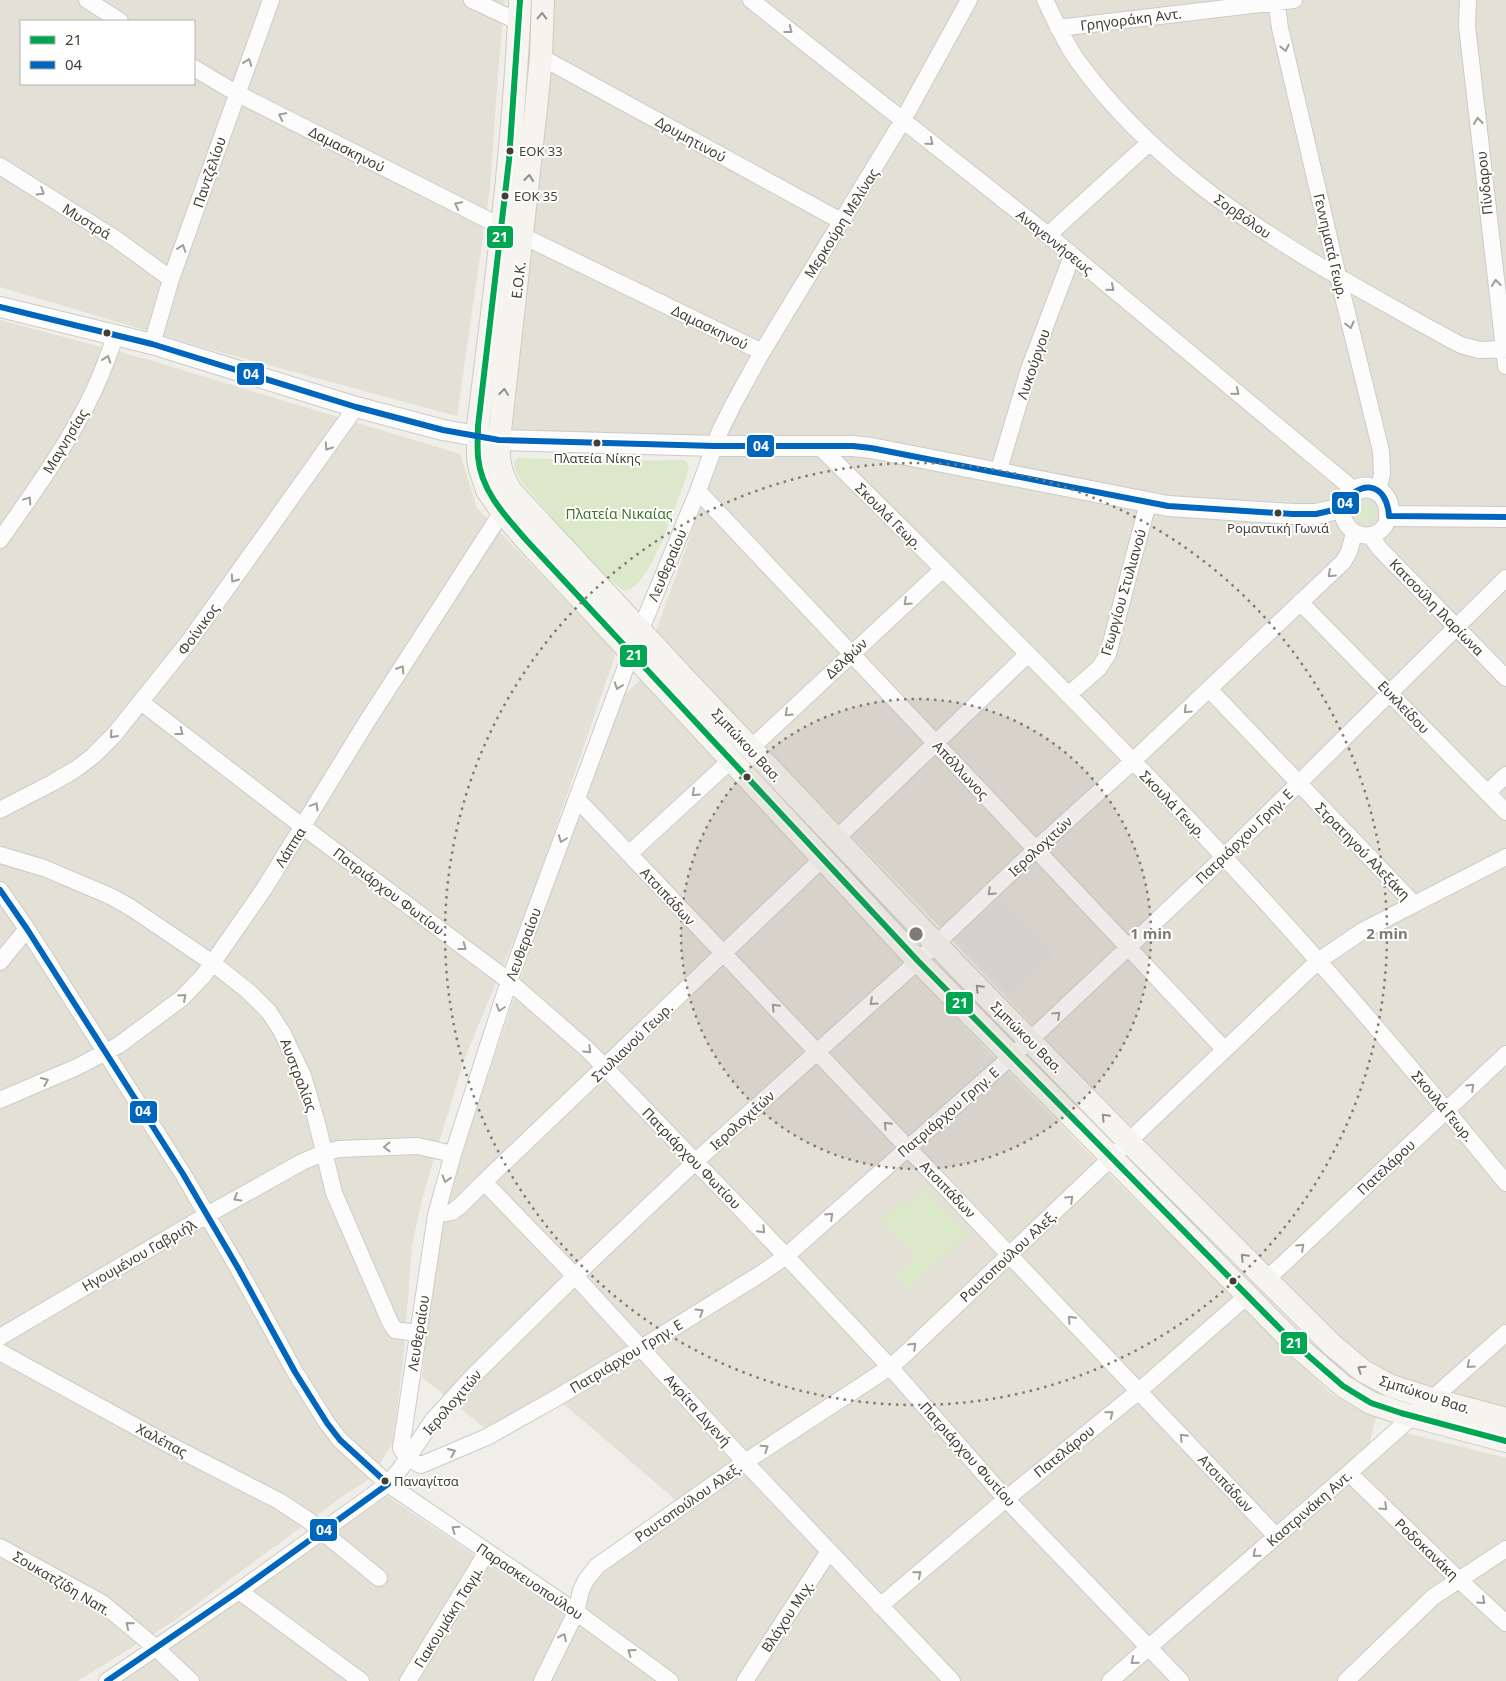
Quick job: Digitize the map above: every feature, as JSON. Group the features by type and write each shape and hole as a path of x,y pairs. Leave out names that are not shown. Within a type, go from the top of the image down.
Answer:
{"main road":[{"name":"Ε.Ο.Κ.","path":"488,439 523,236 541,57 543,0"},
{"name":"Ε.Ο.Κ.","path":"488,439 502,227 517,60 519,11"},
{"name":"Σμπώκου Βασ.","path":"488,439 478,458 482,477 502,512 918,961 1297,1346 1342,1386 1371,1403 1413,1417 1506,1441"},
{"name":"Σμπώκου Βασ.","path":"488,439 500,470 511,491 936,944 1307,1322 1358,1367 1391,1386 1506,1419"}],"street":[{"path":"87,0 118,20"},
{"name":"Παντζελίου","path":"152,344 171,279 236,93 271,0"},
{"path":"472,0 519,11"},
{"name":"Αναγεννήσεως","path":"751,0 1048,235 1354,490"},
{"name":"Μερκούρη Μελίνας","path":"715,446 730,410 762,352 903,120 968,0"},
{"name":"Σορβόλου","path":"1045,0 1058,28 1076,58 1119,112 1149,143 1231,209 1272,237 1461,345 1479,350 1504,349"},
{"name":"Γρηγοράκη Αντ.","path":"1058,28 1294,0"},
{"name":"Πίνδαρου","path":"1468,0 1467,26 1506,366"},
{"name":"Γεννηματά Γεωρ.","path":"1276,1 1280,28 1381,452 1382,474 1378,491"},
{"name":"Δρυμητινού","path":"541,57 841,221"},
{"name":"Δαμασκηνού","path":"195,69 236,93 502,227"},
{"path":"1048,235 1149,143"},
{"name":"Μυστρά","path":"0,166 116,239 171,279"},
{"name":"Δαμασκηνού","path":"523,236 762,352"},
{"name":"Λυκούργου","path":"998,473 1029,369 1072,256"},
{"path":"0,307 152,344 356,407 443,430 488,439 715,446 853,446 1148,503 1199,509 1293,514 1316,514 1342,508"},
{"name":"Μαγνησίας","path":"0,540 55,458 87,404 116,335"},
{"name":"Φοίνικος","path":"0,810 52,784 84,763 105,744 142,702 190,640 356,407"},
{"name":"Λευθεραίου","path":"407,1458 401,1448 417,1333 436,1214 453,1154 508,981 630,652 715,446"},
{"name":"Σκουλά Γεωρ.","path":"818,446 1028,654 1224,856 1447,1110 1506,1183"},
{"path":"1366,487 1378,491 1384,495 1387,501 1389,516 1384,527 1378,532 1362,534 1348,528 1343,521 1342,508 1344,500 1354,490 1366,487"},
{"name":"Απόλλωνος","path":"698,491 1224,1049"},
{"name":"Γεωργίου Στυλιανού","path":"1068,695 1099,668 1108,654 1148,503"},
{"name":"Λάππα","path":"0,1100 46,1081 106,1052 137,1032 182,998 214,964 502,512"},
{"path":"1389,516 1506,517"},
{"name":"Ιερολοχιτών","path":"107,1681 239,1592 388,1484 433,1420 466,1383 575,1276 696,1161 918,961 1036,849 1133,761 1343,562 1362,534"},
{"name":"Κατσούλη Ιλαρίωνα","path":"1362,534 1380,549 1506,678"},
{"name":"Δελφών","path":"751,748 943,569"},
{"name":"Πατριάρχου Γρηγ. Ε","path":"407,1458 421,1465 487,1437 641,1348 786,1256 1030,1040 1128,948 1298,784 1506,578"},
{"name":"Ευκλείδου","path":"1300,602 1506,812"},
{"path":"836,839 1028,654"},
{"name":"Στρατηγού Αλεξάκη","path":"1209,689 1414,904"},
{"name":"Πατριάρχου Φωτίου","path":"142,702 302,826 508,981 572,1035 606,1067 890,1367 1006,1499 1181,1681"},
{"path":"629,854 731,760"},
{"path":"1487,793 1506,775"},
{"name":"Ατσιπάδων","path":"577,799 1276,1536"},
{"name":"Αυστραλίας","path":"0,855 44,868 110,896 149,919 214,964 258,1000 269,1012 282,1032 303,1076 316,1119 334,1193 390,1322 395,1330 417,1333"},
{"name":"Ραυτοπούλου Αλεξ.","path":"542,1681 576,1612 581,1590 597,1566 745,1462 890,1367 1075,1194 1128,1140 1318,961 1357,934 1506,857"},
{"name":"Στυλιανού Γεωρ.","path":"436,1214 452,1212 460,1206 822,859"},
{"name":"Παρασκευοπούλου","path":"0,890 27,929 183,1174 238,1268 295,1372 340,1440 388,1484 576,1612 670,1681"},
{"path":"0,962 27,929"},
{"name":"Πατελάρου","path":"1266,1280 1506,1054"},
{"name":"Ηγουμένου Γαβριήλ","path":"0,1337 207,1215 302,1162 323,1153 339,1149 418,1146 453,1154"},
{"name":"Ακρίτα Διγενή","path":"484,1182 575,1276 745,1462 952,1681"},
{"name":"Πατελάρου","path":"880,1606 1006,1499 1139,1391 1247,1296"},
{"name":"Καστρινάκη Αντ.","path":"1110,1681 1413,1417 1506,1333"},
{"name":"Χαλέπας","path":"0,1352 164,1442 278,1501 308,1520 379,1578"},
{"name":"Ροδοκανάκη","path":"1349,1473 1506,1623"},
{"name":"Σουκατζίδη Ναπ.","path":"0,1547 102,1604 156,1648 191,1681"},
{"path":"1346,1681 1424,1604 1458,1579 1506,1549"},
{"name":"Βλάχου Μιχ.","path":"746,1681 829,1551"},
{"name":"Γιακουμάκη Ταγμ.","path":"408,1681 487,1552"},
{"path":"239,1592 361,1681"}],"shaded area":[{"path":"0,0 505,0 490,188 457,416 198,346 0,287"},
{"path":"550,0 1506,0 1506,1323 1433,1387 1415,1390 1373,1370 1322,1329 1225,1222 1054,1048 935,922 655,634 726,436 509,431"},
{"path":"0,320 146,359 460,454 477,508 616,653 532,896 464,1060 423,1195 412,1245 404,1352 393,1442 371,1478 343,1496 174,1621 78,1681 0,1681"},
{"path":"640,680 983,1046 1299,1363 1331,1394 1360,1410 1377,1412 1368,1450 1102,1681 680,1681 587,1615 586,1587 588,1580 687,1510 551,1393 488,1431 422,1377 435,1251 452,1183 532,945 624,695"},
{"path":"999,899 1053,954 1010,995 957,939"},
{"path":"1506,1338 1506,1415 1445,1393"},
{"path":"1406,1433 1506,1458 1506,1681 1118,1681"},
{"path":"387,1496 659,1681 120,1681 282,1571"}],"green space":[{"name":"Πλατεία Νικαίας","path":"518,458 623,461 683,460 686,462 688,471 663,539 654,559 634,586 624,591 596,566 570,538 521,481 514,467 515,461"},
{"path":"1361,502 1369,502 1375,508 1375,516 1369,522 1361,522 1355,516 1355,508"},
{"path":"924,1188 968,1234 909,1289 896,1275 915,1256 882,1221 904,1200 908,1204"}],"transit line":[{"name":"21","path":"520,0 509,160 478,426 480,470 496,504 529,543 918,961 1297,1346 1343,1386 1371,1403 1506,1441"},
{"name":"04","path":"0,307 152,344 356,407 443,430 499,440 715,446 853,446 1168,506 1316,514 1342,508 1348,498 1355,492 1363,488 1370,488 1377,490 1383,496 1387,504 1389,516 1506,517"},
{"name":"04","path":"0,890 27,929 183,1174 238,1268 295,1372 327,1423 340,1440 388,1484 239,1591 107,1681"}],"place":[{"name":"ΕΟΚ 33","path":"510,151"},
{"name":"ΕΟΚ 35","path":"505,196"},
{"name":"Πλατεία Νίκης","path":"597,443"},
{"name":"Ρομαντική Γωνιά","path":"1278,513"},
{"name":"Παναγίτσα","path":"385,1481"}]}
